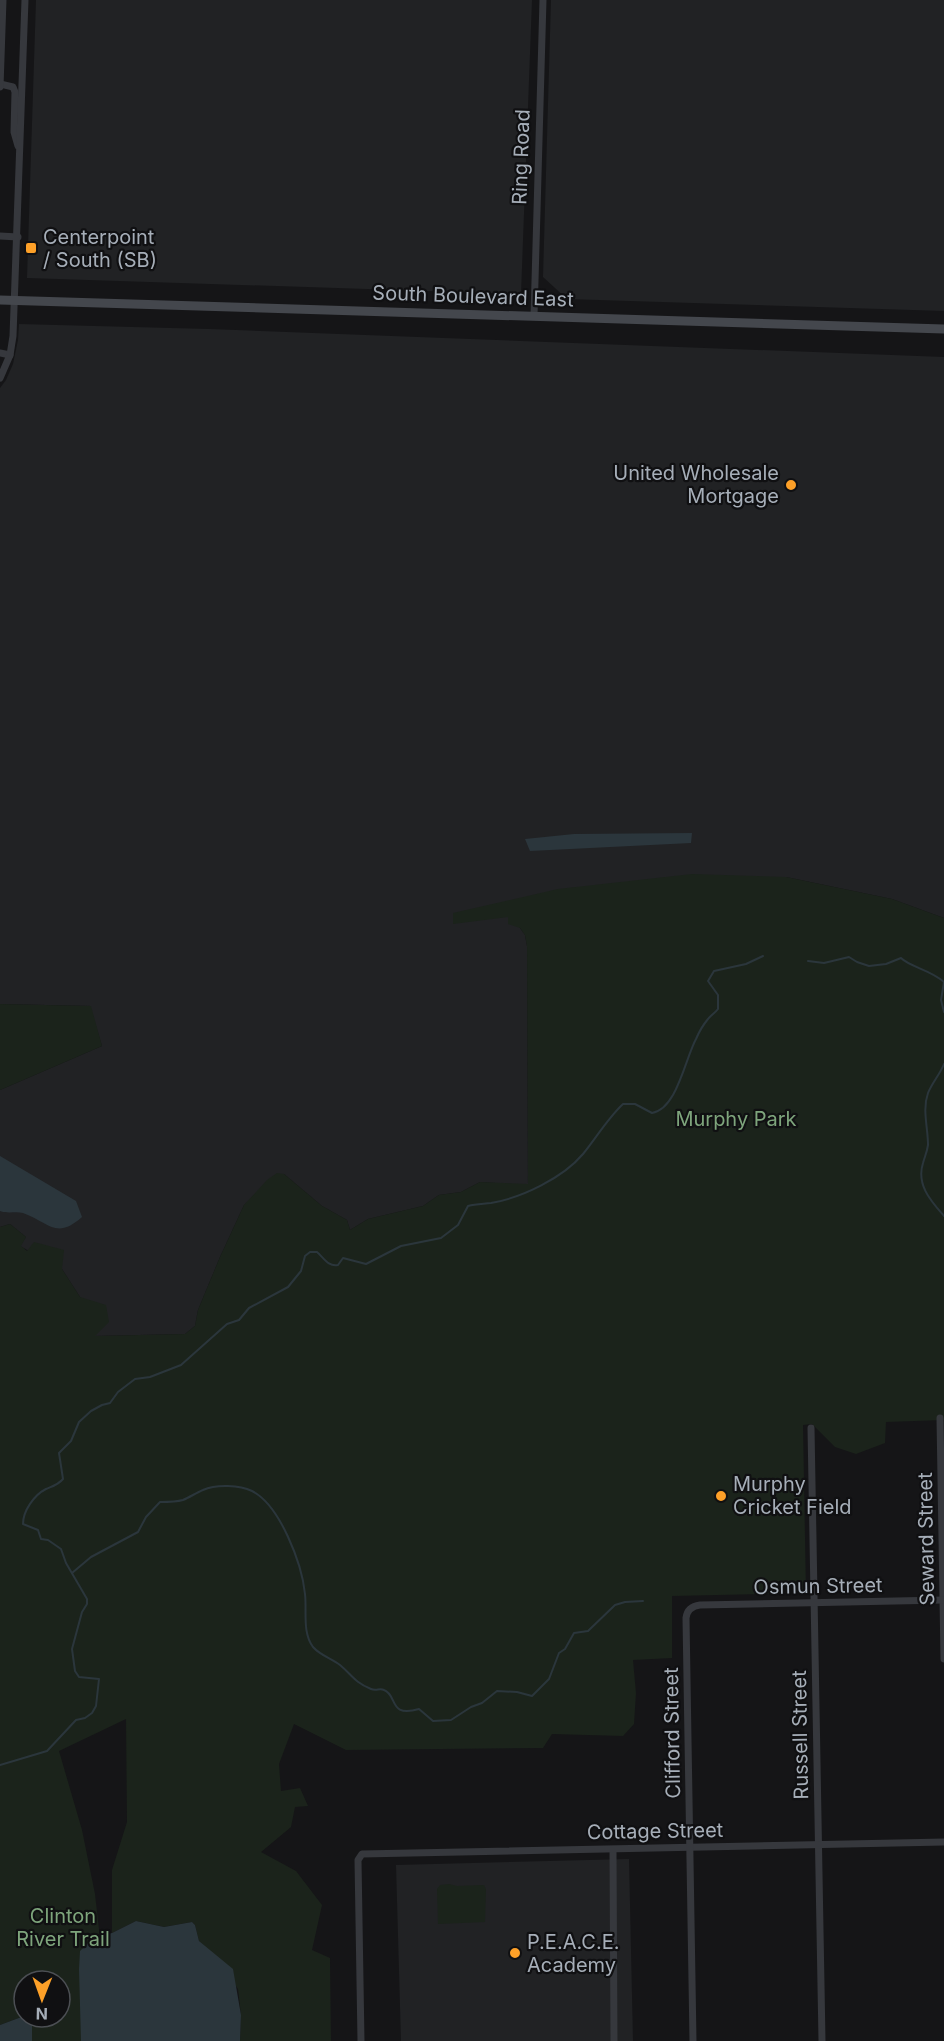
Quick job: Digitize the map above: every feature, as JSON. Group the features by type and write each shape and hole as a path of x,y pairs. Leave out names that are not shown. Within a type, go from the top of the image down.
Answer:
{"street":[{"path":"3,0 0,86 13,87 15,92 14,132 20,154"},
{"path":"0,378 10,355 13,336 25,0"},
{"name":"Ring Road","path":"534,316 543,0"},
{"path":"0,236 18,237"},
{"name":"South Boulevard East","path":"0,300 944,329"},
{"path":"0,353 10,355"},
{"name":"Seward Street","path":"940,1418 944,1659"},
{"name":"Russell Street","path":"811,1428 822,2041"},
{"name":"Osmun Street","path":"692,1607 944,1600"},
{"name":"Clifford Street","path":"692,1607 687,1612 686,1618 693,2041"},
{"name":"Cottage Street","path":"361,2041 357,1860 361,1854 944,1842"},
{"path":"613,1850 614,2041"}],"shaded area":[{"path":"36,0 532,0 521,294 27,278"},
{"path":"551,0 944,0 944,311 567,299 543,277"},
{"path":"19,324 944,357 944,918 892,899 786,877 502,917 508,917 520,928 525,935 527,946 528,1185 480,1182 461,1192 439,1195 423,1206 368,1219 350,1230 347,1220 322,1206 284,1174 244,1205 198,1310 195,1326 185,1334 95,1336 80,1297 62,1269 20,1246 26,1237 10,1224 0,1227 0,1090 102,1046 90,1006 0,1004 0,388 13,364"},
{"path":"692,833 691,843 530,851 525,839 574,834"},
{"path":"0,1156 76,1201 82,1217 73,1224 59,1228 47,1225 23,1213 0,1211"},
{"name":"P.E.A.C.E. Academy","path":"629,1859 633,2041 401,2041 396,1865"},
{"path":"136,1921 164,1927 192,1922 195,1925 199,1941 233,1969 241,2015 240,2041 81,2041 80,1951 93,1938 112,1933"},
{"path":"12,2020 12,2029 32,2029 32,2041 0,2041 0,2025"}],"green space":[{"path":"692,874 786,877 892,899 944,918 944,1420 886,1422 885,1443 856,1454 835,1447 812,1424 803,1425 806,1593 672,1596 672,1658 633,1660 636,1693 634,1724 623,1736 552,1734 543,1748 346,1750 294,1724 279,1764 281,1791 300,1788 308,1806 295,1807 291,1827 261,1852 296,1871 322,1905 312,1950 330,1958 331,2041 240,2041 241,2015 238,1989 213,1954 199,1941 192,1922 164,1927 136,1921 112,1933 112,1870 127,1822 126,1719 59,1751 82,1830 95,1894 102,1956 105,2041 32,2041 32,2029 72,2029 72,1969 12,1969 12,2020 0,2025 0,1227 10,1224 26,1237 21,1246 27,1251 34,1242 64,1250 62,1269 80,1297 106,1305 109,1322 95,1336 185,1334 195,1326 198,1310 244,1205 267,1180 277,1173 284,1174 322,1206 347,1220 350,1230 368,1219 423,1206 439,1195 461,1192 480,1182 528,1184 527,946 525,935 520,928 508,924 508,917 453,924 453,913 558,889"},
{"path":"0,1004 91,1006 102,1046 0,1090"},
{"path":"440,1885 484,1885 486,1889 485,1922 438,1924 437,1889"}],"waterway":[{"path":"0,1765 47,1751 76,1720 85,1718 96,1706 99,1679 79,1677 75,1671 72,1649 87,1599 66,1563 61,1549 48,1540 41,1539 38,1530 23,1524 25,1514 33,1499 63,1479 59,1453 71,1441 79,1422 91,1411 110,1403 118,1392 135,1379 150,1377 181,1365 227,1324 239,1320 249,1308 288,1287 301,1271 305,1256 310,1252 317,1252 331,1265 338,1265 343,1258 366,1264 401,1246 441,1238 458,1225 468,1206 491,1203 528,1192 553,1179 575,1163 623,1104 635,1104 652,1113 661,1109 674,1093 701,1029 718,1009 718,995 708,981 714,971 746,964 763,956"},
{"path":"808,961 824,963 849,957 869,966 886,964 901,958 944,982"},
{"path":"944,982 941,1000 944,1012"},
{"path":"944,1064 926,1099 928,1145 921,1171 926,1192 944,1216"},
{"path":"72,1573 91,1557 138,1532 146,1517 160,1502 183,1500 203,1490 221,1486 235,1486 252,1491 272,1509 288,1536 303,1582 307,1635 313,1647 340,1665 361,1684 375,1690 382,1689 388,1693 395,1705 402,1711 419,1709 433,1721 451,1720 482,1703 497,1691 517,1692 532,1696 549,1679 559,1653 565,1649 574,1633 588,1631 615,1605 643,1601"}],"place":[{"name":"Centerpoint / South (SB)","path":"31,248"},
{"name":"United Wholesale Mortgage","path":"791,485"},
{"name":"Murphy Cricket Field","path":"721,1496"},
{"name":"P.E.A.C.E. Academy","path":"515,1953"}],"park label":[{"name":"Murphy Park","path":"736,1119"},
{"name":"Clinton River Trail","path":"63,1928"}]}
